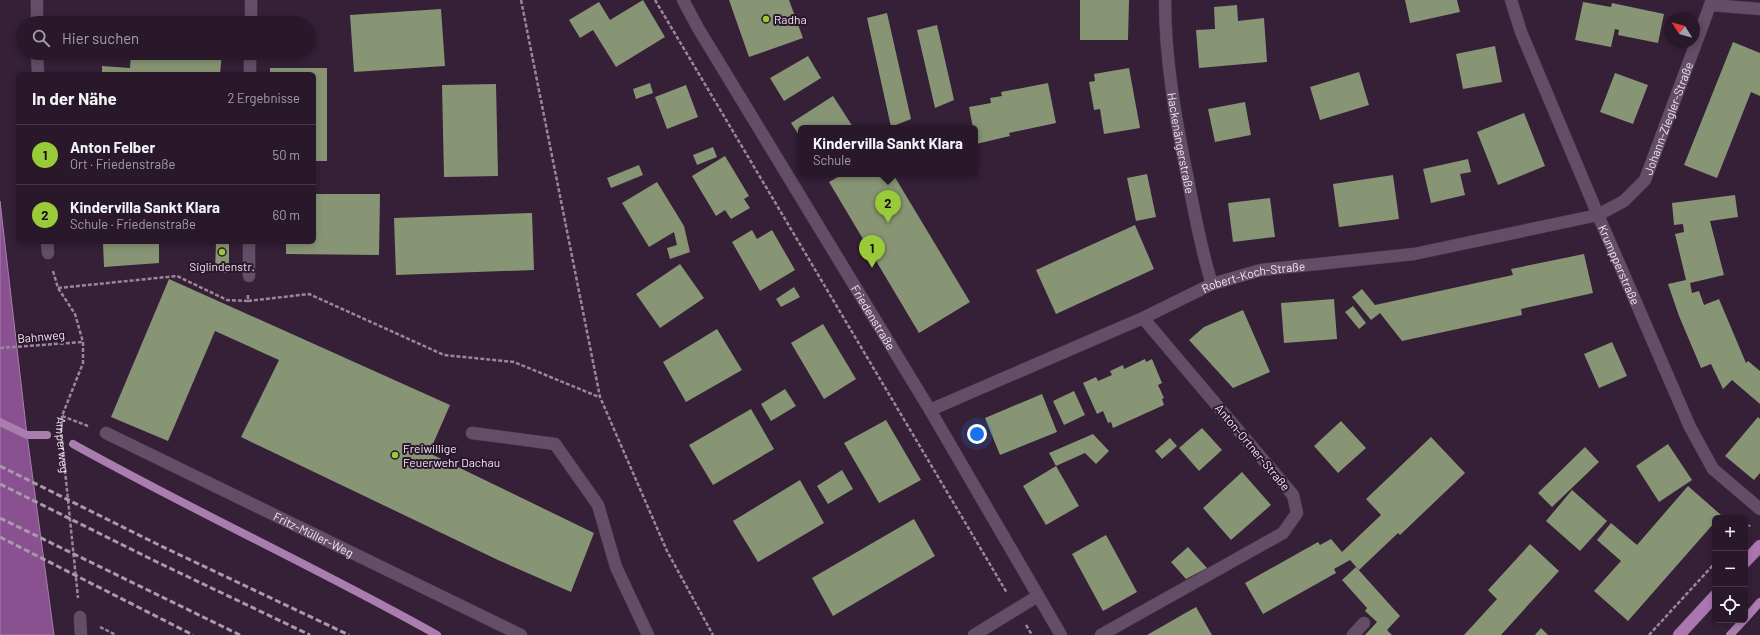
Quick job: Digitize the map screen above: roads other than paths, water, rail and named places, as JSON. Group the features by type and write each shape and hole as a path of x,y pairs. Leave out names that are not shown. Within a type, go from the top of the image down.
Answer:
{"main road":[{"path":"1748,559 1760,546"},
{"path":"1679,635 1712,599"}],"street":[{"path":"37,0 37,16"},
{"path":"250,16 251,0"},
{"name":"Friedenstraße","path":"683,0 698,28 930,410 1061,635"},
{"name":"Hackenängerstraße","path":"1165,0 1165,37 1178,134 1203,255 1212,284"},
{"name":"Krumpperstraße","path":"1511,0 1521,32 1690,427 1714,469 1760,509"},
{"path":"1711,2 1760,10"},
{"name":"Johann-Ziegler-Straße","path":"1598,215 1624,201 1645,180 1711,2"},
{"path":"37,60 38,72"},
{"path":"250,60 250,72"},
{"name":"Robert-Koch-Straße","path":"930,410 1143,318 1212,284 1261,270 1414,254 1598,215"},
{"path":"249,244 249,276"},
{"name":"Anton-Ortner-Straße","path":"1101,635 1284,534 1297,513 1294,495 1143,318"},
{"name":"Fritz-Müller-Weg","path":"106,433 521,635"},
{"path":"472,433 555,444 598,504 616,567 648,635"},
{"path":"974,635 1038,596"},
{"path":"80,617 81,635"},
{"path":"1353,635 1364,623"}],"waterway":[{"path":"0,422 27,435 47,435"},
{"path":"73,444 164,493 347,586 437,635"},
{"path":"1748,616 1760,602"},
{"path":"1730,635 1741,623"}],"railway":[{"path":"0,466 161,546 349,635"},
{"path":"0,484 157,562 310,635"},
{"path":"0,518 240,635"},
{"path":"0,537 193,635"}],"place":[{"name":"Radha","path":"766,19"},
{"name":"Kindervilla Sankt Klara","path":"888,223"},
{"name":"Siglindenstr.","path":"222,252"},
{"name":"Anton Felber","path":"872,268"},
{"name":"Freiwillige Feuerwehr Dachau","path":"395,455"}]}
